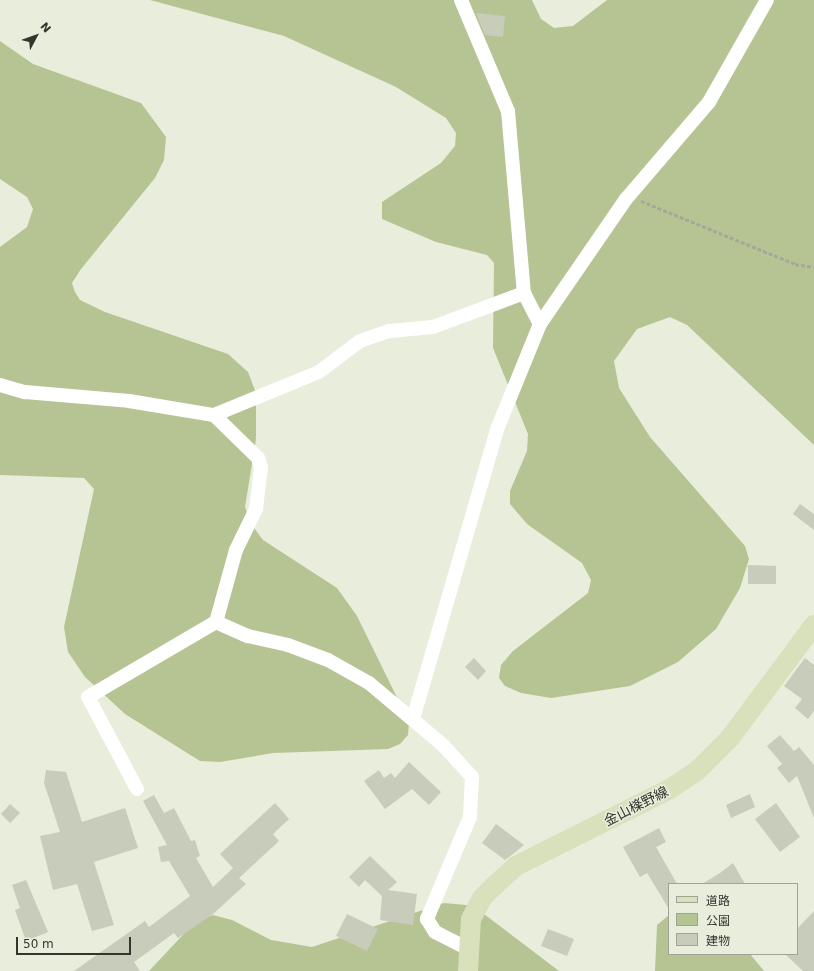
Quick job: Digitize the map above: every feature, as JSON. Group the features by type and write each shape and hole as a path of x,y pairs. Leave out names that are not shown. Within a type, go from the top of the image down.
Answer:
{"main road":[{"name":"金山檪野線","path":"468,971 467,948 471,919 494,886 516,866 670,789 697,771 730,738 814,625"}],"street":[{"path":"461,0 508,111 524,293 540,324"},
{"path":"412,718 498,427 540,324 582,258 628,196 709,102 767,0"},
{"path":"0,384 24,392 129,401 214,415 319,372 360,341 388,332 433,327 524,293"},
{"path":"137,790 88,697 216,622 236,550 256,510 261,467 258,458 214,415"},
{"path":"216,622 248,636 288,645 328,660 369,683 412,718 466,766 472,777 470,817 427,919 435,932 467,948"}],"path":[{"path":"628,196 795,264 814,267"}],"green space":[{"path":"150,0 532,0 541,19 554,28 573,26 607,0 814,0 814,445 687,325 670,317 637,329 614,361 619,388 650,437 745,546 749,559 740,588 716,629 678,662 630,686 551,698 521,693 505,686 499,678 501,665 513,651 588,593 591,580 582,563 527,524 510,504 510,491 527,451 528,434 493,348 494,263 487,255 436,242 382,219 382,202 441,163 455,146 456,133 446,118 396,87 284,36"},
{"path":"0,41 33,64 141,103 166,137 164,160 155,178 81,269 72,283 75,292 80,300 105,312 228,354 248,372 256,393 256,439 245,507 251,524 263,540 337,588 357,616 409,722 408,735 400,744 388,749 273,753 220,762 200,761 125,714 85,677 68,652 64,627 94,489 84,478 0,475 0,247 27,227 33,209 27,197 0,179"},
{"path":"444,903 466,905 480,911 559,971 149,971 195,922 213,915 232,920 271,940 312,947"},
{"path":"668,916 668,955 751,955 764,971 655,971 657,925"}],"building":[{"path":"476,13 505,16 503,37 485,35"},
{"path":"800,504 814,514 814,530 793,514"},
{"path":"748,565 776,566 776,584 748,584"},
{"path":"474,658 486,671 478,680 465,667"},
{"path":"805,658 814,665 814,711 808,719 795,708 802,699 784,686"},
{"path":"780,735 794,751 799,747 814,765 814,818 797,776 789,783 777,768 782,764 767,746"},
{"path":"409,762 441,792 429,805 412,789 385,809 364,781 379,770 384,778 391,773 395,778"},
{"path":"46,770 66,772 82,822 125,808 138,848 94,862 114,925 92,931 77,884 53,890 40,836 60,832 44,783"},
{"path":"750,794 755,807 731,818 726,805"},
{"path":"154,795 164,813 174,808 191,841 195,840 200,856 196,858 213,887 233,868 220,854 275,803 289,819 273,834 279,841 239,878 246,884 213,914 178,938 174,933 134,962 140,971 74,971 145,921 149,927 190,896 169,861 161,862 158,847 167,845 143,801"},
{"path":"776,803 800,837 780,852 755,819"},
{"path":"10,804 20,813 10,823 1,814"},
{"path":"496,824 524,845 505,860 482,843"},
{"path":"659,828 666,842 656,847 676,883 668,883 668,907 647,873 640,877 623,847"},
{"path":"370,856 397,882 388,890 417,894 413,925 380,920 382,896 365,880 359,887 349,877"},
{"path":"733,863 744,883 704,883"},
{"path":"26,880 48,932 26,941 15,910 20,908 12,885"},
{"path":"814,911 814,971 803,971 786,955 798,955 798,928"},
{"path":"347,914 378,929 367,951 336,936"},
{"path":"548,929 574,939 567,956 541,946"}]}
